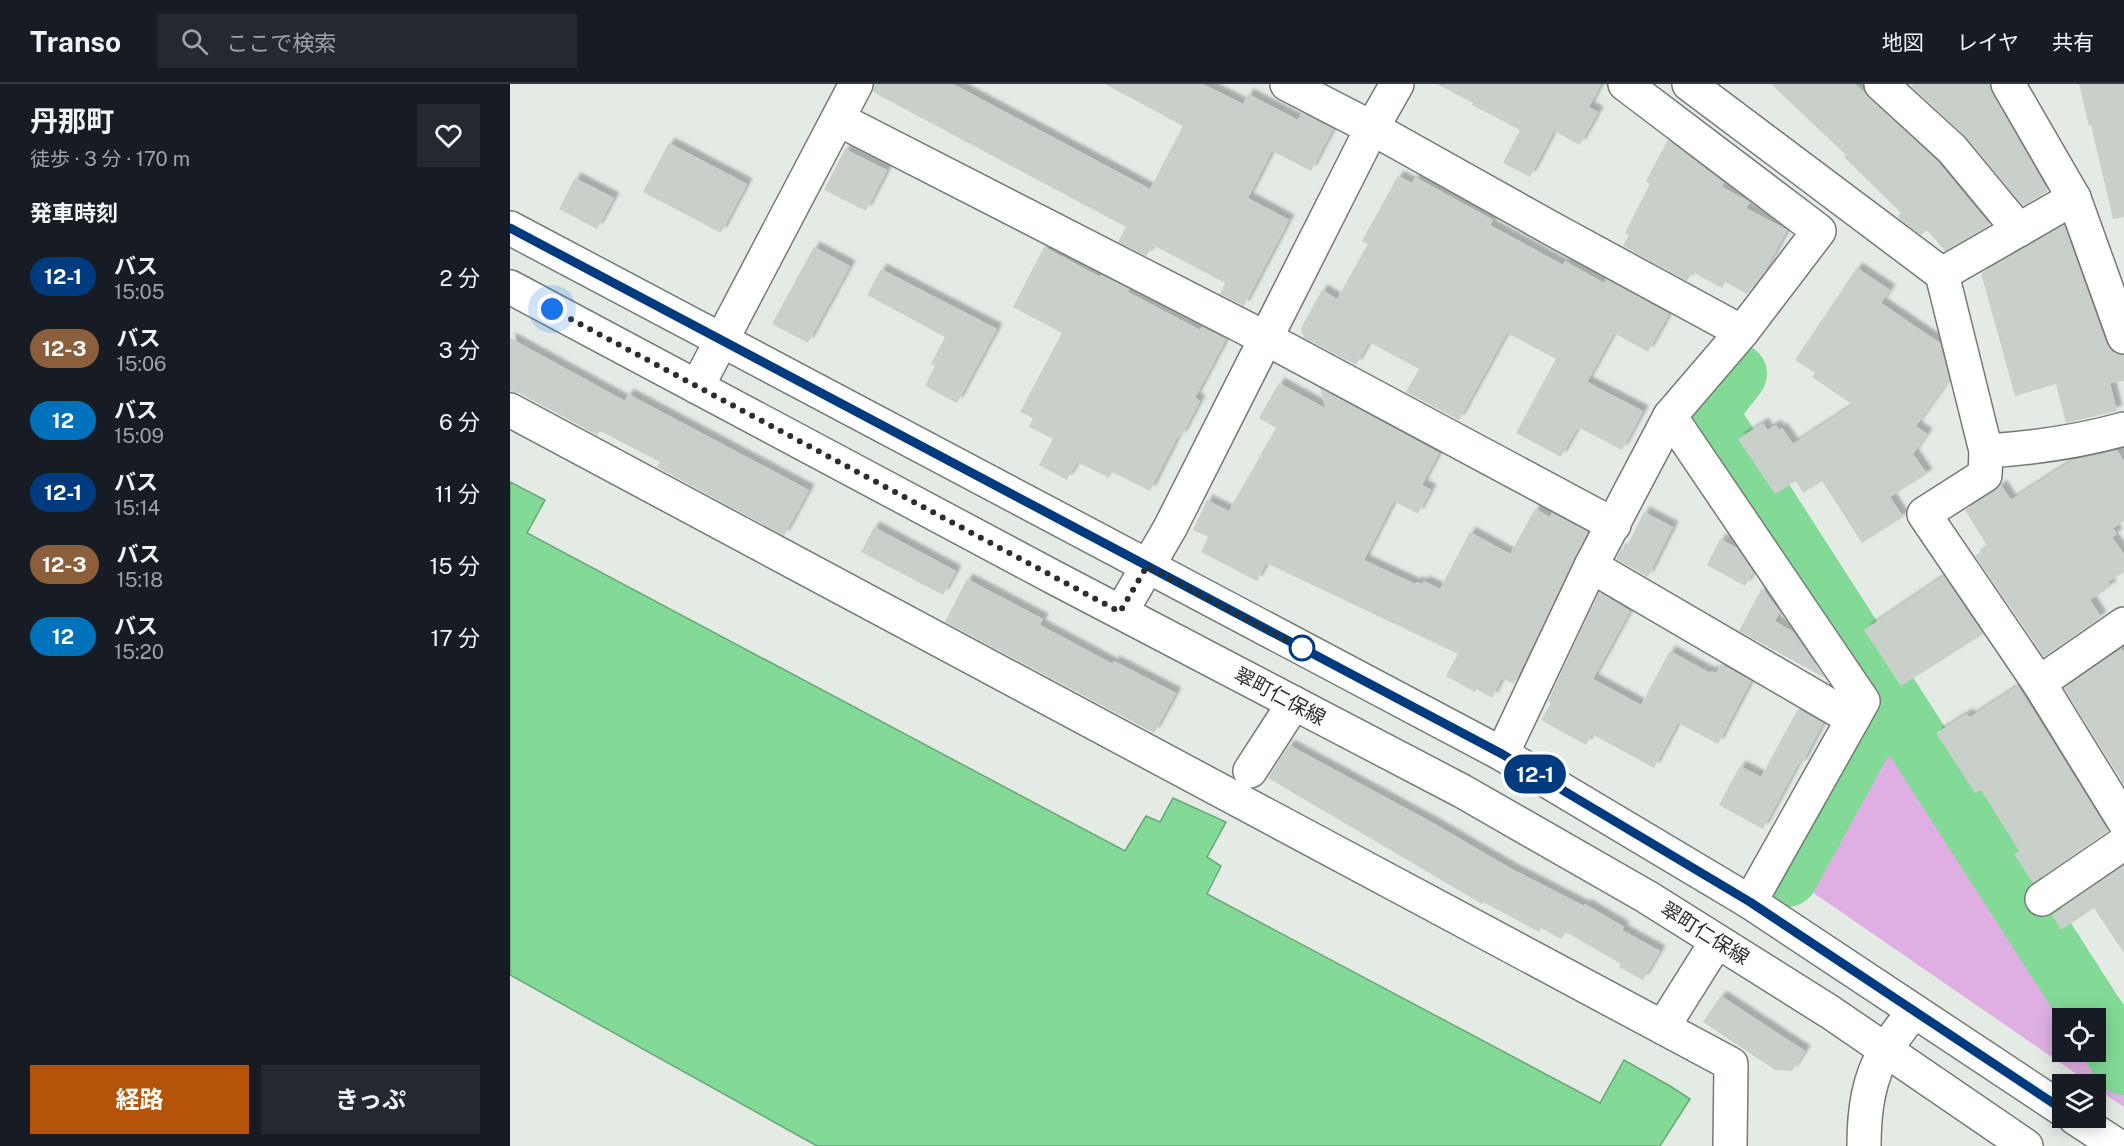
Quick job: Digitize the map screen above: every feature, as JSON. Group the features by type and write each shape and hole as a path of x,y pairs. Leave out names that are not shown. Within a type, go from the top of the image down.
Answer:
{"street":[{"path":"698,387 856,84"},
{"path":"1287,84 1372,128 1742,332"},
{"path":"1120,612 1170,528 1372,128 1397,84"},
{"path":"1502,754 1591,566 1670,416 1742,332 1819,231 1625,84"},
{"path":"1689,84 1942,274 1986,451 1985,475 1924,514 2039,683 2124,821"},
{"path":"1881,84 1952,149 2019,230"},
{"path":"2008,84 2074,198 2124,337"},
{"path":"838,119 1267,339 1614,525"},
{"path":"1942,274 2074,198"},
{"path":"510,228 1502,754 1750,902 2052,1102"},
{"name":"翠町仁保線","path":"510,287 1120,612 1462,791 1647,897 1717,940 1830,1012 2026,1146"},
{"path":"510,410 1731,1064 1730,1146"},
{"path":"1670,416 1863,701 1750,902"},
{"path":"1986,451 2030,448 2087,439 2124,429"},
{"path":"1591,566 1853,719"},
{"path":"2039,683 2124,624"},
{"path":"1250,771 1294,703"},
{"path":"2042,899 2124,843"},
{"path":"1663,1028 1717,940"},
{"path":"1864,1146 1864,1117 1870,1084 1885,1050 1914,1011"},
{"path":"2087,1128 2106,1143"}],"shaded area":[{"path":"510,482 545,500 527,533 1125,851 1146,816 1160,822 1173,798 1226,822 1207,857 1221,866 1207,894 1600,1103 1624,1060 1690,1099 1660,1146 817,1146 510,975"},
{"path":"1893,740 2069,1008 2052,1008 2052,1057 1802,885 1876,746"},
{"path":"2059,1062 2104,1062 2124,1092 2124,1107 2106,1095 2106,1074 2076,1074"}],"building":[{"path":"875,84 953,84 1150,189 1183,126 1105,84 1203,84 1243,104 1248,94 1298,120 1302,113 1333,129 1311,171 1272,151 1248,198 1289,220 1244,306 1220,294 1225,283 1153,245 1146,256 1118,242 1126,227 873,92"},
{"path":"1437,84 1601,84 1589,107 1598,112 1580,145 1554,131 1530,177 1503,163 1520,130"},
{"path":"1771,84 1855,84 1938,162 1990,225 1945,251 1927,230 1921,235 1899,219 1898,216 1901,213 1844,157 1846,155"},
{"path":"1914,84 1989,84 2048,191 2023,206 1966,137 1911,86"},
{"path":"2079,84 2124,84 2124,217 2113,219"},
{"path":"1668,140 1724,183 1722,187 1750,202 1746,208 1787,230 1765,271 1747,294 1725,282 1722,288 1692,272 1687,281 1623,246 1629,235 1625,233 1650,184 1646,181"},
{"path":"669,143 747,184 721,233 643,192"},
{"path":"845,149 887,170 866,211 824,190"},
{"path":"1398,176 1412,183 1415,177 1493,220 1490,225 1563,265 1565,261 1604,283 1606,279 1669,314 1648,352 1614,333 1587,382 1643,411 1622,450 1578,427 1561,457 1516,433 1556,359 1507,333 1459,420 1406,392 1419,369 1369,342 1356,365 1304,338 1301,328 1322,290 1337,299 1368,244 1362,241"},
{"path":"575,178 614,198 597,229 559,209"},
{"path":"2064,225 2106,343 2112,352 2124,355 2124,381 2110,383 2117,411 2066,423 2056,384 2015,396 1981,273"},
{"path":"814,247 850,266 808,343 772,324"},
{"path":"1044,247 1100,277 1101,275 1129,289 1128,292 1200,330 1202,327 1226,339 1195,398 1200,401 1181,437 1178,436 1150,491 1112,472 1109,478 1077,462 1067,480 1039,465 1053,439 1029,427 1033,418 1020,412 1062,333 1013,307"},
{"path":"1857,268 1890,290 1881,303 1940,343 1949,379 1916,426 1927,434 1913,454 1927,474 1890,497 1903,517 1862,543 1822,481 1803,493 1796,481 1775,494 1738,439 1763,423 1767,430 1776,425 1779,430 1782,428 1793,444 1853,405 1812,377 1815,373 1795,360"},
{"path":"881,269 997,329 957,403 925,386 935,366 931,364 945,337 867,295"},
{"path":"510,338 625,401 628,394 809,490 784,536 657,467 660,462 600,431 597,435 519,393 510,391"},
{"path":"1279,383 1325,408 1320,388 1439,453 1422,485 1431,490 1418,514 1394,501 1364,560 1415,584 1417,582 1422,584 1424,581 1440,589 1470,532 1510,554 1535,509 1550,517 1552,513 1588,532 1514,684 1502,678 1492,698 1476,689 1475,692 1446,676 1458,654 1266,563 1257,581 1201,552 1208,537 1193,530 1207,500 1229,511 1276,428 1259,418"},
{"path":"2117,450 2124,461 2124,521 2113,528 2117,534 2112,537 2124,554 2124,572 2108,582 2111,586 2090,600 2101,617 2044,657 1975,556 1988,547 1965,510 2001,485 2011,500 2073,460"},
{"path":"1644,512 1673,527 1648,577 1616,559 1621,549 1625,550"},
{"path":"874,527 956,571 943,595 861,552"},
{"path":"1720,539 1737,548 1753,572 1745,586 1707,565"},
{"path":"1944,576 1983,634 1901,686 1864,630"},
{"path":"967,579 1043,619 1040,625 1113,664 1114,661 1176,693 1154,733 945,622"},
{"path":"1762,588 1780,612 1775,621 1793,632 1825,678 1739,631"},
{"path":"1599,592 1630,611 1593,679 1641,705 1670,651 1710,673 1711,671 1716,673 1721,664 1751,681 1718,744 1678,723 1654,768 1592,734 1586,745 1541,720 1551,703 1548,701"},
{"path":"2121,649 2124,652 2124,785 2064,688"},
{"path":"2018,686 2108,831 2033,883 2014,854 2019,851 1981,790 1975,793 1936,733 1967,714 1970,717"},
{"path":"1798,709 1823,723 1763,829 1719,805 1740,766 1761,777"},
{"path":"1289,745 1433,823 1510,868 1584,906 1585,904 1624,927 1622,930 1660,951 1643,980 1619,967 1621,964 1566,932 1561,939 1541,928 1539,932 1483,902 1482,904 1268,778"},
{"path":"2124,866 2124,953 2094,908 2061,930 2052,915"},
{"path":"1721,996 1805,1051 1792,1071 1775,1070 1703,1022"}],"waterway":[{"path":"1736,374 1709,408 1709,417 2089,1008"},
{"path":"1787,876 1866,732 1893,704"},
{"path":"2106,1035 2124,1064"}],"bus line":[{"name":"12-1","path":"510,228 1502,754 1750,902 2052,1102"}],"route":[{"path":"552,309 1120,612 1147,566 1305,650 1302,648"}]}
